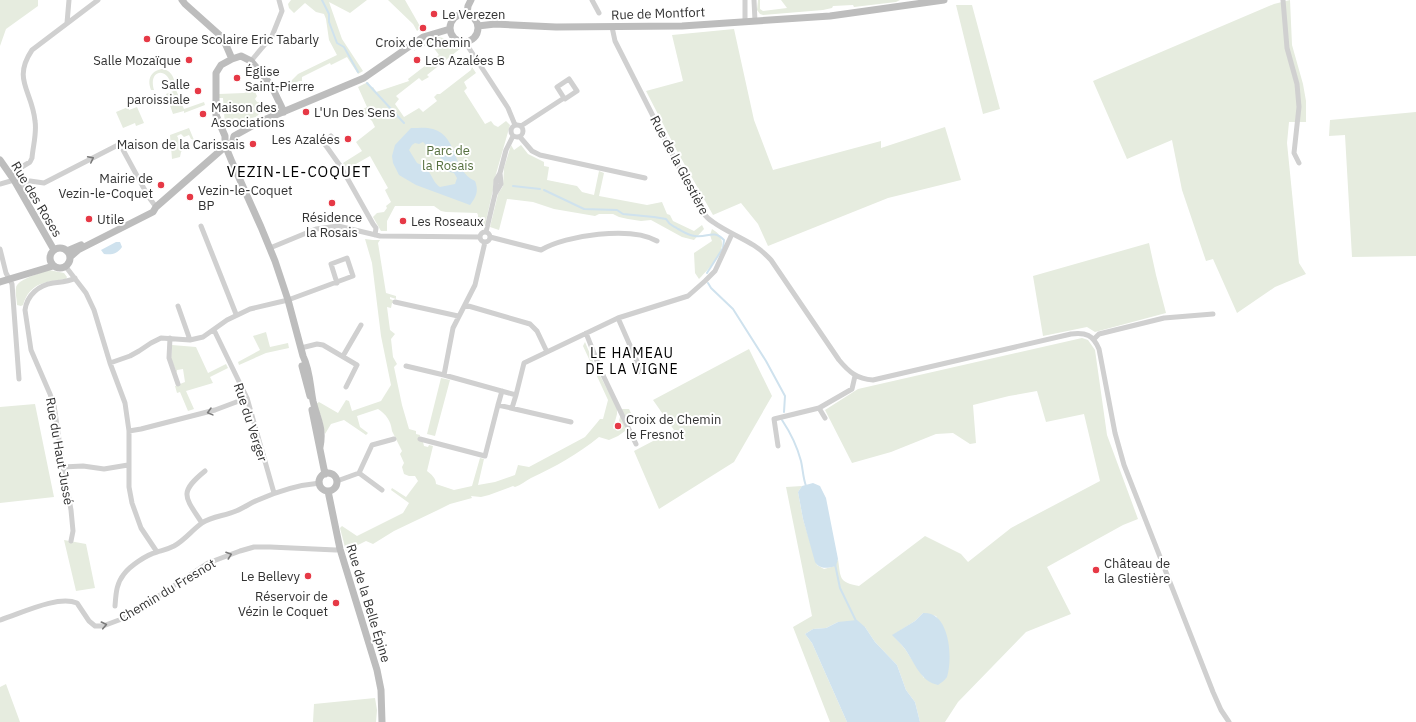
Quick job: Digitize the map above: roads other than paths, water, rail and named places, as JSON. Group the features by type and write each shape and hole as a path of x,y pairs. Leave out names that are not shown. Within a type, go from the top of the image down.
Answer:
{"main road":[{"path":"182,0 223,38 232,59"},
{"path":"467,14 468,6 471,0"},
{"name":"Rue de Montfort","path":"478,26 495,24 539,27 682,26 849,14 944,0"},
{"path":"462,13 473,16 478,26 475,36 471,40 465,42 455,39 450,29 452,19 462,13"},
{"path":"68,254 152,212 225,146 234,140 234,136 242,131 259,122 267,120 364,78 422,37 450,29"},
{"path":"284,112 271,86 251,61 241,56 221,65 216,73 216,115 225,136 225,146 270,248 288,300 303,356 306,361 312,386 315,410 319,418 322,437 320,447 325,474"},
{"name":"Rue des Roses","path":"0,160 12,177 54,250"},
{"path":"61,248 68,254 69,262 66,267 59,269 52,263 50,254 54,250 61,248"},
{"path":"0,282 25,274 33,268 52,263"},
{"path":"328,473 334,475 337,481 334,488 328,491 322,488 320,483 322,476 328,473"},
{"name":"Rue de la Belle Épine","path":"328,491 340,548 377,670 381,690 382,722"}],"street":[{"path":"67,23 69,0"},
{"path":"0,184 12,177 30,162 32,158 36,124 33,106 22,74 25,60 32,50 98,0"},
{"path":"251,61 272,36 282,11 278,0"},
{"path":"592,0 599,13"},
{"path":"745,22 746,0"},
{"path":"754,0 755,21"},
{"path":"1283,0 1288,48 1297,84 1300,107 1294,153 1299,163"},
{"name":"Rue de la Glestière","path":"612,27 615,41 694,197 708,218 732,234 750,242 762,250 771,260 839,360 848,371 855,376"},
{"path":"465,42 508,108 515,125"},
{"path":"515,125 522,126 564,98"},
{"path":"480,237 482,233 486,232 495,194 495,183 500,173 506,150 513,136 511,130 515,125"},
{"path":"520,137 524,132 522,126"},
{"path":"332,136 324,143 341,167 376,228 375,235"},
{"path":"513,136 520,137 532,151 540,155 645,178"},
{"path":"18,188 30,181 44,183 118,145 122,148 148,196 156,207"},
{"path":"201,226 236,314"},
{"path":"270,248 304,233 329,226 338,226 375,235 480,237 481,240 485,242"},
{"path":"486,232 490,237 540,250 553,244 604,233 636,234 649,237 657,241"},
{"path":"512,408 524,363 618,318 688,296 715,271 732,234"},
{"path":"444,375 448,360 451,336 458,316 475,285 485,242 488,241 490,237"},
{"path":"0,249 6,273 12,284 19,379"},
{"path":"110,363 134,353 156,340 170,338 190,340 203,337 236,314 260,306 288,300 337,283 354,276 347,258 331,264 337,283"},
{"path":"66,267 86,292 94,310 110,363 127,408 129,431 129,487 135,512 144,532 157,552"},
{"path":"14,308 25,310 30,297 39,288 51,283 71,281 75,278"},
{"path":"395,302 458,316"},
{"path":"465,305 530,324 537,331 547,352"},
{"path":"178,306 190,340"},
{"name":"Rue du Haut Jussé","path":"25,310 31,350 54,405 74,531 71,541"},
{"path":"1094,339 1099,334 1164,318 1213,314"},
{"path":"618,318 639,366 638,372"},
{"path":"343,356 361,324"},
{"name":"Rue du Verger","path":"214,330 246,398 274,494"},
{"path":"778,446 774,419 819,408 852,388 855,376 873,380 1081,332 1090,336 1094,339 1099,349 1115,433 1124,465 1213,692 1221,710 1229,722"},
{"path":"586,333 601,371 636,444"},
{"path":"170,338 168,354 178,384"},
{"path":"301,348 323,344 357,365 346,387"},
{"path":"406,366 516,395"},
{"path":"420,439 485,456 502,391"},
{"path":"129,431 215,410 246,398"},
{"path":"498,405 571,422"},
{"path":"819,408 824,418"},
{"path":"337,481 359,473 372,445 394,439"},
{"path":"63,467 83,466 104,469 128,465"},
{"path":"202,523 188,501 186,494 188,488 195,479 205,470"},
{"path":"359,473 382,490"},
{"path":"115,606 117,585 125,573 140,561 157,552 165,551 184,540 202,523 212,518 238,510 252,502 300,485 320,483"},
{"name":"Chemin du Fresnot","path":"0,620 58,602 69,601 77,603 89,622 99,626 111,623 133,613 208,563 254,548 270,547 336,550 340,548"}],"water":[{"path":"411,128 430,128 441,133 447,139 462,169 467,176 475,181 477,188 476,194 470,205 416,185 399,175 393,163 392,156 395,145","holes":["423,142 431,154 440,157 445,165 446,171 454,173 457,178 455,184 440,187 434,181 429,171 417,163 409,150 415,143 419,144"]},
{"path":"116,242 120,242 122,247 116,253 104,254 101,250"},
{"path":"813,483 820,486 826,498 838,559 836,566 827,568 817,565 815,562 803,519 798,492 802,486"},
{"path":"923,613 932,614 939,619 944,627 947,637 950,659 949,669 947,677 938,685 922,676 905,649 892,635 915,621"},
{"path":"857,620 865,627 875,642 897,665 906,690 915,702 920,722 847,722 812,643 805,634 813,629 826,628 838,622"}],"waterway":[{"path":"322,0 329,14 329,22 337,43 344,47 358,72"},
{"path":"367,83 404,123"},
{"path":"513,186 540,189"},
{"path":"544,190 584,209 617,210 623,214 666,219 671,225 690,235 717,235 724,240 723,248 707,273"},
{"path":"708,283 711,288 733,309 766,361 785,396 784,412"},
{"path":"782,420 797,450 801,461 806,486"},
{"path":"835,564 840,588 857,623"}],"place":[{"name":"Le Verezen","path":"434,14"},
{"name":"Croix de Chemin","path":"423,28"},
{"name":"Groupe Scolaire Eric Tabarly","path":"147,39"},
{"name":"Salle Mozaïque","path":"189,60"},
{"name":"Les Azalées B","path":"417,60"},
{"name":"Église Saint-Pierre","path":"237,78"},
{"name":"Salle paroissiale","path":"198,91"},
{"name":"L'Un Des Sens","path":"306,112"},
{"name":"Maison des Associations","path":"203,114"},
{"name":"Les Azalées","path":"348,139"},
{"name":"Maison de la Carissais","path":"253,144"},
{"name":"Mairie de Vezin-le-Coquet","path":"161,185"},
{"name":"Vezin-le-Coquet BP","path":"190,197"},
{"name":"Résidence la Rosais","path":"332,203"},
{"name":"Utile","path":"89,219"},
{"name":"Les Roseaux","path":"403,221"},
{"name":"Croix de Chemin le Fresnot","path":"618,426"},
{"name":"Château de la Glestière","path":"1096,570"},
{"name":"Le Bellevy","path":"308,576"},
{"name":"Réservoir de Vézin le Coquet","path":"336,603"}],"district":[{"name":"VEZIN-LE-COQUET","path":"299,172"},
{"name":"LE HAMEAU DE LA VIGNE","path":"632,362"}],"park label":[{"name":"Parc de la Rosais","path":"448,158"}]}
